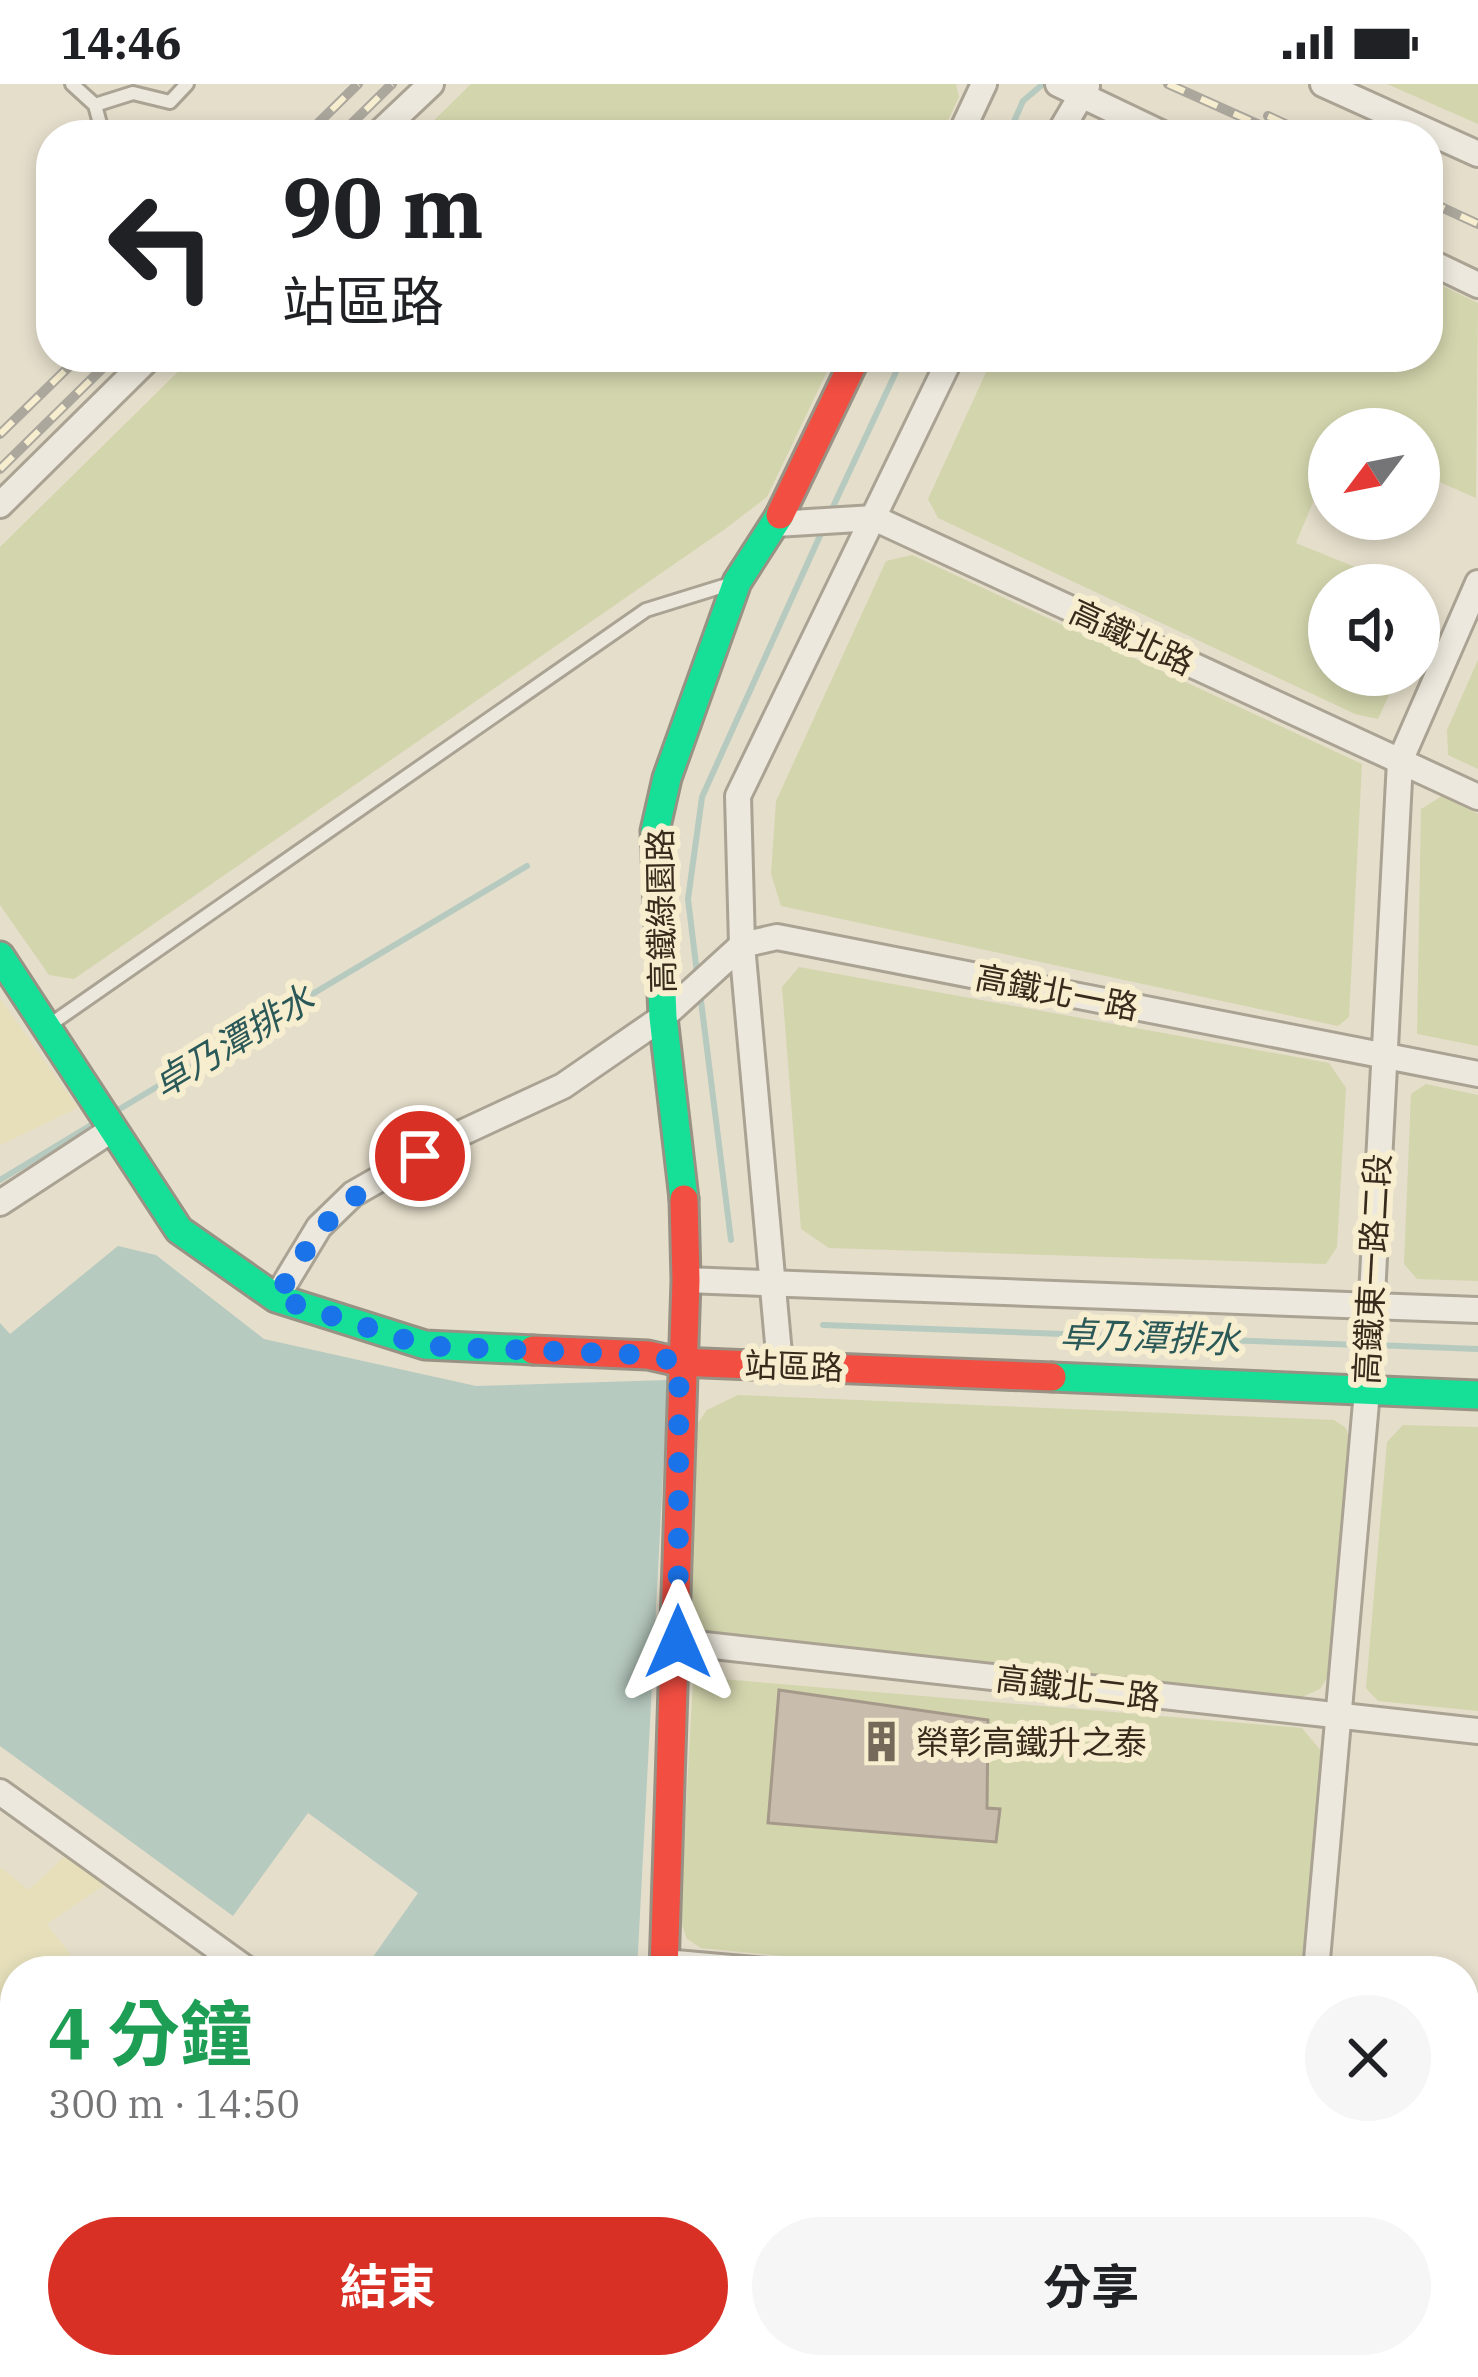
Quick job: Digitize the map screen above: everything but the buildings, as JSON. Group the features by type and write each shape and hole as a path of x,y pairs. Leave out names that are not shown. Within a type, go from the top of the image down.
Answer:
{"street":[{"path":"393,120 430,84"},
{"path":"967,120 983,84"},
{"path":"1323,84 1403,120"},
{"path":"1063,120 1075,87 1137,120"},
{"path":"1443,138 1478,154"},
{"path":"1443,268 1478,285"},
{"path":"0,505 134,372"},
{"name":"高鐵綠園路","path":"664,1956 678,1642 679,1362 686,1280 684,1202 663,1017 655,831 667,778 737,582 776,524 849,372"},
{"path":"780,1365 742,945 738,796 944,372"},
{"name":"高鐵北路","path":"776,524 874,518 1478,797"},
{"name":"高鐵東一路二段","path":"1317,1956 1367,1391 1400,761 1478,583"},
{"name":"高鐵北一路","path":"742,945 777,938 1478,1074"},
{"path":"276,1298 320,1227 353,1194 453,1137 563,1086 663,1017 742,945"},
{"name":"站區路","path":"0,956 179,1230 276,1298 425,1346 648,1355 679,1362 1478,1395"},
{"path":"0,1203 108,1121"},
{"path":"686,1280 1478,1310"},
{"name":"高鐵北二路","path":"678,1642 1337,1719 1478,1731"},
{"path":"0,1792 228,1956"}],"lane":[{"path":"72,84 95,105 100,120"},
{"path":"95,105 133,93 170,102 187,84"},
{"path":"47,1027 646,610 737,582"}],"shaded area":[{"path":"0,998 78,1108 0,1145"},
{"path":"118,1246 156,1255 264,1339 476,1386 668,1380 638,1956 374,1956 418,1893 308,1813 233,1916 0,1746 0,1323 10,1334"},
{"path":"70,1851 109,1882 47,1924 72,1956 0,1956 0,1867 29,1890"}],"green space":[{"path":"471,84 956,84 959,97 948,120 434,120"},
{"path":"1387,84 1478,84 1478,124"},
{"path":"1443,286 1478,303 1476,498 1440,482 1440,408 1308,408 1308,514 1296,543 1348,564 1308,564 1308,692 938,518 928,499 986,372 1443,372"},
{"path":"178,372 827,372 767,497 74,979 49,975 0,905 0,547"},
{"path":"912,555 1362,764 1349,1017 1338,1026 781,906 771,874 776,801 886,561"},
{"path":"1478,660 1478,769 1448,755 1447,730"},
{"path":"1317,696 1388,696 1378,719"},
{"path":"1442,796 1478,814 1478,1046 1417,1034 1421,809"},
{"path":"799,967 1329,1063 1346,1088 1337,1247 1326,1264 829,1248 801,1229 782,987"},
{"path":"1426,1084 1478,1095 1478,1281 1417,1279 1404,1264 1411,1094"},
{"path":"738,1395 1334,1420 1346,1428 1351,1447 1328,1677 1320,1689 1302,1697 714,1641 688,1614 697,1424 707,1410"},
{"path":"1403,1425 1478,1427 1478,1711 1378,1701 1366,1688 1387,1442"},
{"path":"710,1678 1302,1728 1327,1758 1310,1956 782,1956 701,1948 687,1939 680,1919 693,1681"}],"waterway":[{"path":"1015,120 1023,101 1043,84"},
{"path":"831,511 896,372"},
{"path":"697,973 688,899 702,797 823,529"},
{"name":"卓乃潭排水","path":"113,1113 527,866"},
{"path":"700,993 731,1240"},
{"name":"卓乃潭排水","path":"0,1180 96,1122"},
{"name":"卓乃潭排水","path":"823,1325 1360,1345"},
{"name":"卓乃潭排水","path":"1374,1345 1478,1349"}],"railway":[{"path":"321,120 358,84"},
{"path":"355,120 392,84"},
{"path":"1168,84 1248,120"},
{"path":"1268,116 1277,120"},
{"path":"1443,208 1478,224"},
{"path":"0,434 64,372"},
{"path":"0,469 99,372"}],"traffic: fast":[{"path":"684,1199 663,1017 655,831 667,778 737,582 780,515"},
{"path":"0,956 179,1230 276,1298 425,1345 533,1350"},
{"path":"1052,1377 1478,1395"}],"traffic: jam":[{"path":"780,515 849,372"},
{"path":"664,1956 686,1280 684,1199"},
{"path":"533,1350 648,1355 679,1362 1052,1377"}],"place":[{"name":"榮彰高鐵升之泰","path":"882,1742"}],"route":[{"path":"420,1156 353,1194 320,1227 276,1298 425,1346 648,1355 679,1362 678,1642"}]}
